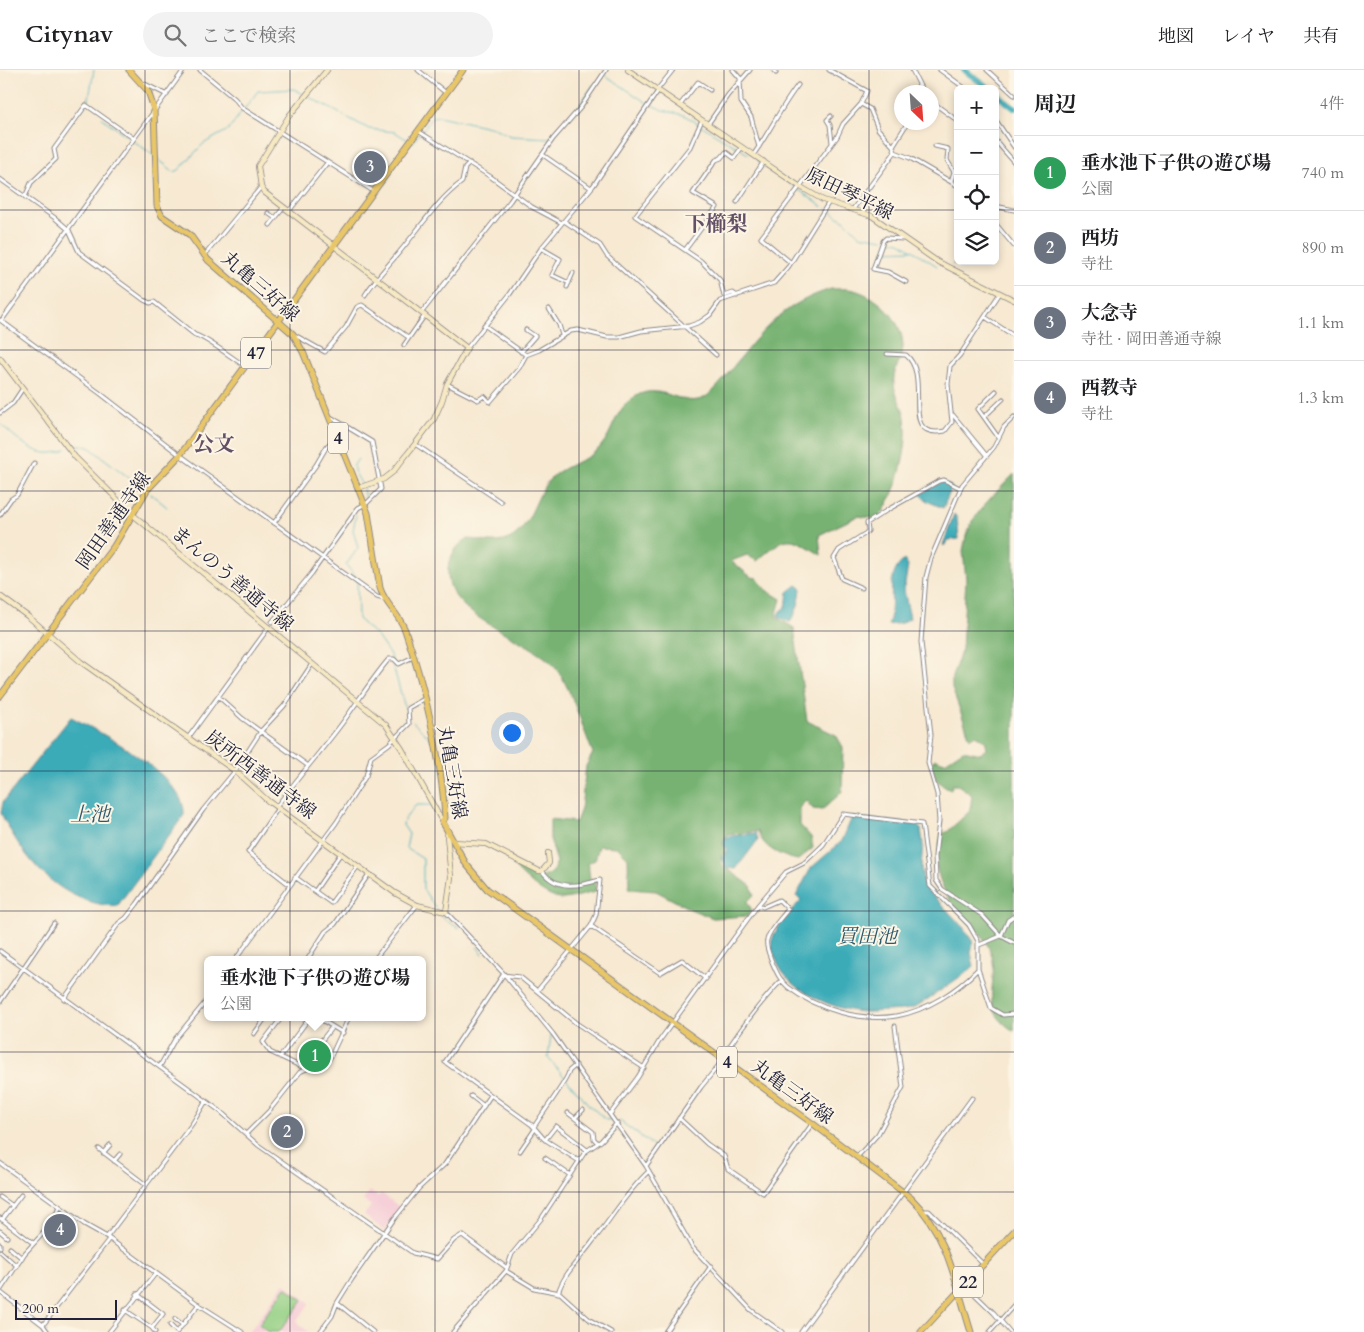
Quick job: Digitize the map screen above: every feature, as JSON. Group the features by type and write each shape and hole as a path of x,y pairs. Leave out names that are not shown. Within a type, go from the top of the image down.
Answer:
{"main road":[{"name":"丸亀三好線","path":"130,70 148,91 154,113 157,206 162,216 190,235 204,256 293,334 361,487 364,504 371,523 384,599 401,622 424,699 442,786 445,818 442,821 471,872 488,889 812,1123 904,1192 925,1211 940,1235 971,1332"},
{"path":"327,70 280,131 258,166 261,187 289,211 468,348 447,384 434,419 415,444 392,472 361,487"},
{"name":"岡田善通寺線","path":"0,696 22,666 49,635 114,546 147,490 180,455 374,191 420,132 463,70"},
{"name":"原田琴平線","path":"628,70 701,122 708,124 741,148 754,154 797,188 826,206 853,209 872,216 938,262 1014,300"},
{"name":"まんのう善通寺線","path":"0,358 24,387 75,457 132,514 271,625 312,664 376,716 395,738 442,821"},
{"name":"炭所西善通寺線","path":"0,596 81,662 236,771 268,801 278,806 395,893 417,905 446,912"},
{"path":"446,912 451,889 448,832"},
{"path":"454,842 486,844 536,870 542,871 549,863 548,853"},
{"name":"22","path":"921,1332 1014,1231"}],"street":[{"path":"184,70 154,113 132,138 69,230 1,320 321,558 377,597 384,599"},
{"path":"200,70 236,99 242,108 327,163 331,162 374,191"},
{"path":"418,70 446,93"},
{"path":"404,345 423,313 515,195 553,139 581,107 606,70"},
{"path":"468,348 484,324 510,294 541,248 591,188 673,70"},
{"path":"733,70 738,74 741,102 751,116 759,147"},
{"path":"708,124 717,109 750,70"},
{"path":"790,262 762,238 797,188 832,144 843,124 861,104 867,91 829,70"},
{"path":"912,70 919,84"},
{"path":"940,70 961,85"},
{"path":"987,70 1014,95"},
{"path":"679,105 698,82 710,90"},
{"path":"143,83 167,95"},
{"path":"754,154 785,102 798,85"},
{"path":"861,104 870,109 878,129 893,146 895,152 910,158 954,184"},
{"path":"25,198 31,183 56,159 54,149 86,105 132,138"},
{"path":"939,107 954,118"},
{"path":"831,116 827,120 831,129 832,144"},
{"path":"701,122 693,141 680,161 635,216 700,261 720,280 724,296 734,293 737,296"},
{"path":"999,125 1014,147"},
{"path":"893,146 903,130"},
{"path":"420,132 470,163 555,221 563,222 600,245 607,256 716,355"},
{"path":"999,145 1014,162"},
{"path":"935,146 948,148 946,160 954,172 951,182"},
{"path":"685,250 717,207 693,193 716,160 721,158 726,152 734,158 741,148"},
{"path":"853,209 895,152"},
{"path":"543,155 591,188"},
{"path":"289,211 327,163"},
{"path":"365,295 376,278 405,246 449,190 462,182 465,168 470,163"},
{"path":"737,202 745,194 752,176 763,163"},
{"path":"0,179 69,230 79,252 144,300 150,303 154,302 196,335 201,336 214,347 246,366"},
{"path":"204,256 261,187"},
{"path":"447,384 478,400 484,396 490,402 519,368 526,355 539,350 562,335 578,330 607,337 619,337 640,331 683,327 700,322 710,315 720,301 774,283 790,262 826,206"},
{"path":"270,225 284,207"},
{"path":"999,207 1014,210"},
{"path":"268,213 276,218"},
{"path":"999,228 1014,246"},
{"path":"903,239 884,239 874,270 888,272 906,282"},
{"path":"541,248 559,256 557,270 552,275 562,277 569,283"},
{"path":"567,288 573,273"},
{"path":"887,354 906,355 915,366 918,420 924,430 930,433 944,431 952,422 948,372 1000,293"},
{"path":"293,334 325,352 346,327 357,307 362,305 408,337"},
{"path":"550,310 559,325 562,335"},
{"path":"984,317 1014,336"},
{"path":"484,324 526,355"},
{"path":"521,352 535,336 526,330"},
{"path":"0,413 16,400 24,387"},
{"path":"996,392 978,409 998,437"},
{"path":"984,417 1003,399"},
{"path":"952,414 986,456"},
{"path":"188,738 271,625 312,574 321,558 358,508 379,493 381,489 372,442 329,416"},
{"path":"1014,417 1004,427 994,447 960,488 928,567 922,631 931,735 928,763 937,794 939,821 935,874 942,889 982,915 1001,936 1014,943"},
{"path":"274,523 316,465 327,446 337,436"},
{"path":"415,444 501,502"},
{"path":"0,515 11,499 17,495 34,463"},
{"path":"862,588 842,579 834,558 837,552 868,531 866,523 889,508 939,481 944,480 960,488"},
{"path":"290,885 248,852 307,765 337,730 356,700 388,659 394,659 399,664 413,657"},
{"path":"64,999 118,923 126,918 137,904 203,810 236,771 261,731 284,706 312,664"},
{"path":"219,697 307,765"},
{"path":"238,956 295,877 324,841 366,776 371,757 382,750 409,724 406,709 424,699"},
{"path":"611,1113 758,905 786,872 804,863 823,845 843,814 919,823 923,827 930,886 969,925 979,945 978,969 991,1008 1003,1014 1014,1014"},
{"path":"315,891 341,853"},
{"path":"295,877 331,902 358,865"},
{"path":"537,991 591,926 596,915 600,880 563,886 552,881 542,871"},
{"path":"310,956 325,932 335,924 369,873"},
{"path":"758,905 763,907 779,900 788,908 769,935 766,943 771,960 787,987 804,997 834,1010 856,1014 891,1016 930,1004 971,977 978,969"},
{"path":"377,956 417,905"},
{"path":"446,912 504,975 576,1065 650,1171 688,1241 751,1310 782,1332"},
{"path":"979,945 1001,936 1008,920 1014,916"},
{"path":"0,1002 54,923"},
{"path":"591,926 660,973 682,960 706,978"},
{"path":"0,951 64,999 160,1066 247,1133 258,1145 413,1253 437,1259 454,1240 462,1235 506,1270 534,1288 558,1292 590,1320 611,1332"},
{"path":"504,975 520,978 576,1023 644,1068"},
{"path":"504,975 445,1062 534,1128 545,1140 579,1161"},
{"path":"646,1166 679,1118 723,1060 723,1056 764,998 782,980"},
{"path":"160,1066 175,1039 204,1005"},
{"path":"254,1034 263,1021"},
{"path":"279,1021 263,1042 270,1052 303,1067 330,1058 348,1021"},
{"path":"280,1057 307,1021"},
{"path":"323,1021 343,1033"},
{"path":"857,1157 878,1134 903,1088 895,1026"},
{"path":"247,1133 303,1067 332,1027"},
{"path":"520,1151 554,1095 569,1077 569,1071 576,1065"},
{"path":"320,1332 332,1316 337,1303 385,1233 419,1188 444,1164 491,1095"},
{"path":"470,1096 484,1106"},
{"path":"801,1332 972,1098"},
{"path":"43,1329 206,1102"},
{"path":"575,1118 583,1110"},
{"path":"568,1113 592,1132 598,1144"},
{"path":"679,1118 707,1144 724,1156 728,1169 762,1192 812,1123"},
{"path":"453,1332 506,1270 512,1254 541,1219 587,1150 598,1144 617,1123"},
{"path":"545,1140 556,1126 587,1150"},
{"path":"103,1153 110,1145"},
{"path":"99,1150 146,1185"},
{"path":"114,1161 120,1154"},
{"path":"545,1158 570,1175"},
{"path":"0,1163 60,1207 108,1238 199,1304 242,1332"},
{"path":"132,1174 135,1170"},
{"path":"558,1292 560,1285 576,1262 636,1182 650,1171"},
{"path":"21,1195 1,1219 33,1243"},
{"path":"0,1197 13,1206"},
{"path":"48,1332 0,1292 33,1243 47,1229 60,1207"},
{"path":"925,1211 929,1211 984,1265"},
{"path":"0,1230 7,1237"},
{"path":"10,1248 22,1258"},
{"path":"0,1251 17,1266"},
{"path":"665,1332 711,1266"},
{"path":"108,1332 156,1272"},
{"path":"966,1285 1010,1332"},
{"path":"137,1294 163,1314 152,1328"},
{"path":"337,1303 373,1332"},
{"path":"170,1326 177,1332 199,1304"},
{"path":"990,1332 1014,1305"},
{"path":"125,1310 152,1328 154,1332"},
{"path":"175,1319 183,1325"}],"shaded area":[{"path":"370,1191 378,1197 381,1193 402,1209 384,1231 364,1215 371,1206 363,1200"},
{"path":"284,1283 310,1303 296,1322 309,1332 249,1332"}],"green space":[{"path":"831,289 851,289 872,298 888,311 899,328 902,337 903,347 894,375 894,384 905,417 906,442 896,484 885,509 878,519 858,516 819,535 821,555 801,543 788,540 775,546 757,561 747,555 731,561 751,577 757,578 766,590 781,599 776,617 794,628 807,721 836,735 843,747 842,792 822,810 813,809 806,801 800,807 800,825 811,837 813,848 798,860 786,857 768,847 758,831 726,835 723,843 725,852 721,856 722,865 751,886 754,895 747,902 752,910 748,916 713,918 690,909 656,891 629,889 628,858 617,847 599,846 595,860 588,863 590,879 596,883 595,892 564,899 550,896 542,892 511,864 541,878 552,873 557,862 550,839 550,819 576,822 581,809 586,766 593,753 571,695 554,666 541,654 469,611 456,597 449,582 449,563 452,556 458,546 467,539 497,542 509,539 518,533 525,525 546,484 553,476 591,455 601,446 620,412 629,401 640,394 650,392 661,392 689,400 698,400 707,396 758,337 778,317 801,301"},
{"path":"1014,474 1014,1031 1002,1021 995,1011 992,1001 993,959 989,948 949,900 937,869 941,834 947,832 970,811 972,795 958,785 952,785 951,790 936,780 931,763 935,759 945,762 963,750 981,754 987,747 985,740 976,735 970,738 952,688 952,677 962,649 966,579 963,551 966,536 973,520 985,504"},
{"path":"286,1287 303,1300 279,1332 269,1332 259,1324"}],"water":[{"path":"943,481 952,487 943,508 927,501 920,494"},
{"path":"954,514 957,518 959,539 948,540 944,546 943,545"},
{"path":"904,560 908,566 904,590 910,618 902,623 888,625 892,582 894,574"},
{"path":"797,585 801,588 800,597 790,622 778,617 779,613 786,607 788,592"},
{"name":"上池","path":"71,717 140,757 172,786 181,800 184,815 118,905 91,902 61,888 26,855 1,813 3,802"},
{"name":"買田池","path":"852,817 916,824 921,829 923,844 921,868 925,887 963,927 973,942 971,953 974,966 912,1008 864,1012 837,1007 812,996 791,981 777,962 773,951 774,934 801,900 796,896 811,868 842,841"},
{"path":"756,833 758,840 736,869 726,868 722,857 727,851 724,844 726,837"}],"waterway":[{"path":"88,104 94,70"},
{"path":"964,70 985,85"},
{"path":"605,75 647,103 663,110 684,115 748,154"},
{"path":"578,108 593,85"},
{"path":"158,159 174,172 179,170 203,144 228,130 258,91 294,89 369,129 395,132 409,141"},
{"path":"999,96 1014,108"},
{"path":"422,131 432,117 439,116 494,128 511,136 550,138 556,133"},
{"path":"102,118 153,155"},
{"path":"413,143 419,134"},
{"path":"757,160 823,207"},
{"path":"827,209 845,221 859,235 883,239"},
{"path":"999,237 1014,250"},
{"path":"887,240 900,242 937,266"},
{"path":"883,251 912,250"},
{"path":"0,424 30,448 47,453 56,453 66,449"},
{"path":"71,446 89,447 145,490"},
{"path":"358,459 354,465 354,471 362,485"},
{"path":"363,488 365,499"},
{"path":"151,494 167,507"},
{"path":"356,515 353,530 358,548 346,565 357,578 358,619 376,635 390,655 405,708"},
{"path":"413,722 432,741"},
{"path":"440,758 448,793 446,797"},
{"path":"431,805 416,805 404,820 403,825 409,834 406,848 423,859 423,889 435,907"},
{"path":"439,912 445,920 459,928"},
{"path":"477,947 483,954"},
{"path":"551,1035 548,1058 588,1104 606,1120 613,1119"},
{"path":"620,1121 655,1147"}],"place":[{"name":"大念寺","path":"370,167"},
{"name":"垂水池下子供の遊び場","path":"315,1056"},
{"name":"西坊","path":"287,1132"},
{"name":"西教寺","path":"60,1230"}],"district":[{"name":"下櫛梨","path":"716,224"},
{"name":"公文","path":"214,444"}]}
